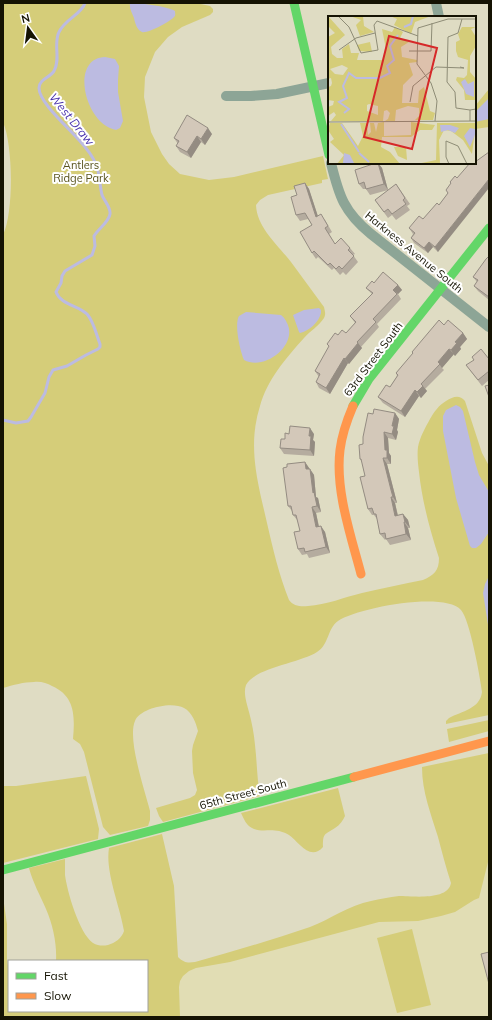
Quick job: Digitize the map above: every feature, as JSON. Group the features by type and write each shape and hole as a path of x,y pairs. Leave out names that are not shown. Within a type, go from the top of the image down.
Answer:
{"street":[{"path":"294,3 328,150"},
{"path":"436,3 439,16"},
{"path":"226,96 269,95 328,83"},
{"name":"Harkness Avenue South","path":"331,164 340,197 354,219 489,327"},
{"name":"63rd Street South","path":"361,574 339,476 340,447 345,425 361,390 489,228"},
{"name":"65th Street South","path":"3,870 489,741"}],"shaded area":[{"path":"489,753 489,1017 148,1017 148,976 460,897 450,761"}],"green space":[{"name":"Antlers Ridge Park","path":"3,3 196,3 210,6 213,9 213,12 210,15 182,27 168,37 155,52 145,77 144,97 151,132 169,164 180,174 209,180 234,177 323,156 328,179 322,180 322,183 268,195 260,200 256,205 257,213 264,229 291,262 324,307 325,313 325,317 322,321 306,335 272,378 263,396 256,421 254,450 257,479 279,572 289,600 297,606 322,604 362,593 423,580 433,574 437,569 439,558 424,505 420,483 418,447 426,426 439,407 454,397 460,397 463,399 465,401 482,453 489,466 489,715 446,724 446,721 449,718 474,706 481,698 482,692 471,636 461,610 452,604 420,602 363,611 348,616 334,624 324,645 317,652 258,674 246,685 245,695 254,737 260,796 163,822 156,808 190,798 195,795 197,790 193,773 192,751 198,731 195,721 191,715 187,710 179,706 172,705 157,707 143,712 138,716 133,729 133,740 150,811 150,820 148,826 110,835 103,827 84,752 80,744 73,739 74,722 72,708 65,695 60,690 41,682 22,683 3,688 3,235 7,224 9,211 11,178 9,146 3,122"},
{"path":"489,89 489,127 476,129 476,105"},
{"path":"489,720 489,731 449,742 447,729"},
{"path":"489,753 489,858 479,898 455,912 441,916 418,921 379,922 230,962 196,968 189,971 180,981 180,1017 3,1017 3,897 7,924 8,1012 148,1012 148,960 56,960 55,941 51,921 29,868 65,859 65,875 68,891 74,911 83,930 93,943 100,946 108,945 118,940 124,931 109,868 109,848 162,834 174,886 178,957 186,962 195,962 310,927 363,903 395,896 420,897 443,893 448,889 451,883 427,803 422,776 422,767"},
{"path":"86,776 99,829 98,839 3,863 3,786 16,786"},
{"path":"338,788 345,816 338,825 326,833 323,839 323,847 318,851 313,852 304,849 289,835 283,832 273,830 256,830 247,824 241,813"},
{"path":"412,929 431,1005 397,1013 377,938"}],"water":[{"path":"130,3 147,4 171,9 175,11 175,16 168,22 158,27 142,32 136,24 130,9"},
{"path":"105,57 115,59 119,66 118,92 123,121 120,128 116,130 105,125 96,117 89,105 85,92 84,79 87,68 94,60"},
{"path":"489,98 489,119 476,122 476,111"},
{"path":"319,308 321,313 316,323 300,333 293,315 304,310"},
{"path":"246,312 281,315 288,325 289,333 283,349 269,360 252,363 244,360 239,344 237,325 239,316"},
{"path":"456,405 463,411 479,475 489,492 489,532 481,544 476,548 472,548 470,546 456,498 443,431 443,416 446,410"},
{"path":"489,576 489,631 483,593"}],"building":[{"path":"187,115 208,128 201,139 197,136 187,152 176,146 179,141 174,138"},
{"path":"489,152 489,179 435,247 429,242 424,248 411,238 415,233 409,228 419,216 423,219 437,203 439,205 448,193 446,190 455,176 457,178 469,164 476,164 476,161"},
{"path":"373,164 378,164 384,184 366,189 364,182 359,184 355,170"},
{"path":"305,183 316,217 321,214 328,226 325,228 335,244 341,238 350,248 348,250 354,256 342,269 339,266 336,269 330,263 328,265 314,251 312,253 300,232 312,225 305,213 296,215 291,197 297,195 294,186"},
{"path":"396,184 405,198 403,200 406,204 392,214 388,209 384,212 375,200"},
{"path":"489,256 489,297 474,286 478,280 473,277"},
{"path":"383,272 398,285 393,290 397,294 373,319 376,322 357,342 358,343 345,359 344,358 326,388 316,382 320,374 315,371 329,346 327,344 335,333 338,335 342,330 346,333 356,322 350,316 373,293 366,288 372,281 374,283"},
{"path":"439,320 444,325 448,320 463,333 455,342 457,343 451,350 449,349 438,362 440,364 421,384 423,386 417,392 415,390 401,411 378,397 386,385 390,387 398,375 396,373"},
{"path":"481,349 489,359 489,371 478,380 466,365 474,360 472,357"},
{"path":"489,385 489,397 485,386"},
{"path":"374,409 395,413 392,434 384,432 387,458 383,458 393,497 391,497 395,516 403,514 406,534 386,539 385,533 380,534 376,514 374,514 372,508 368,509 360,477 365,476 360,459 359,445 363,444 368,413 373,414"},
{"path":"290,426 310,428 310,450 280,448 281,439 285,439 285,433 289,434"},
{"path":"305,462 306,469 310,469 313,493 314,492 317,506 312,507 316,527 321,526 326,547 305,552 304,548 298,549 294,532 300,531 296,515 293,515 291,506 288,506 283,468 287,467 287,464"},
{"path":"489,952 489,984 481,954"}],"waterway":[{"name":"West Draw","path":"3,420 16,423 28,421 45,393 49,377 53,370 67,366 100,347 93,324 87,314 62,300 56,292 65,271 92,255 95,246 94,236 108,220 110,211 102,195 98,171 93,158 80,141 51,110 41,95 39,88 41,82 54,71 56,66 57,37 59,32 62,27 81,10 85,3"}],"traffic: fast":[{"path":"294,3 328,151"},
{"path":"353,406 369,379 489,228"},
{"path":"3,870 354,777"}],"traffic: slow":[{"path":"353,406 345,427 340,450 339,465 345,513 361,574"},
{"path":"354,777 489,741"}]}
